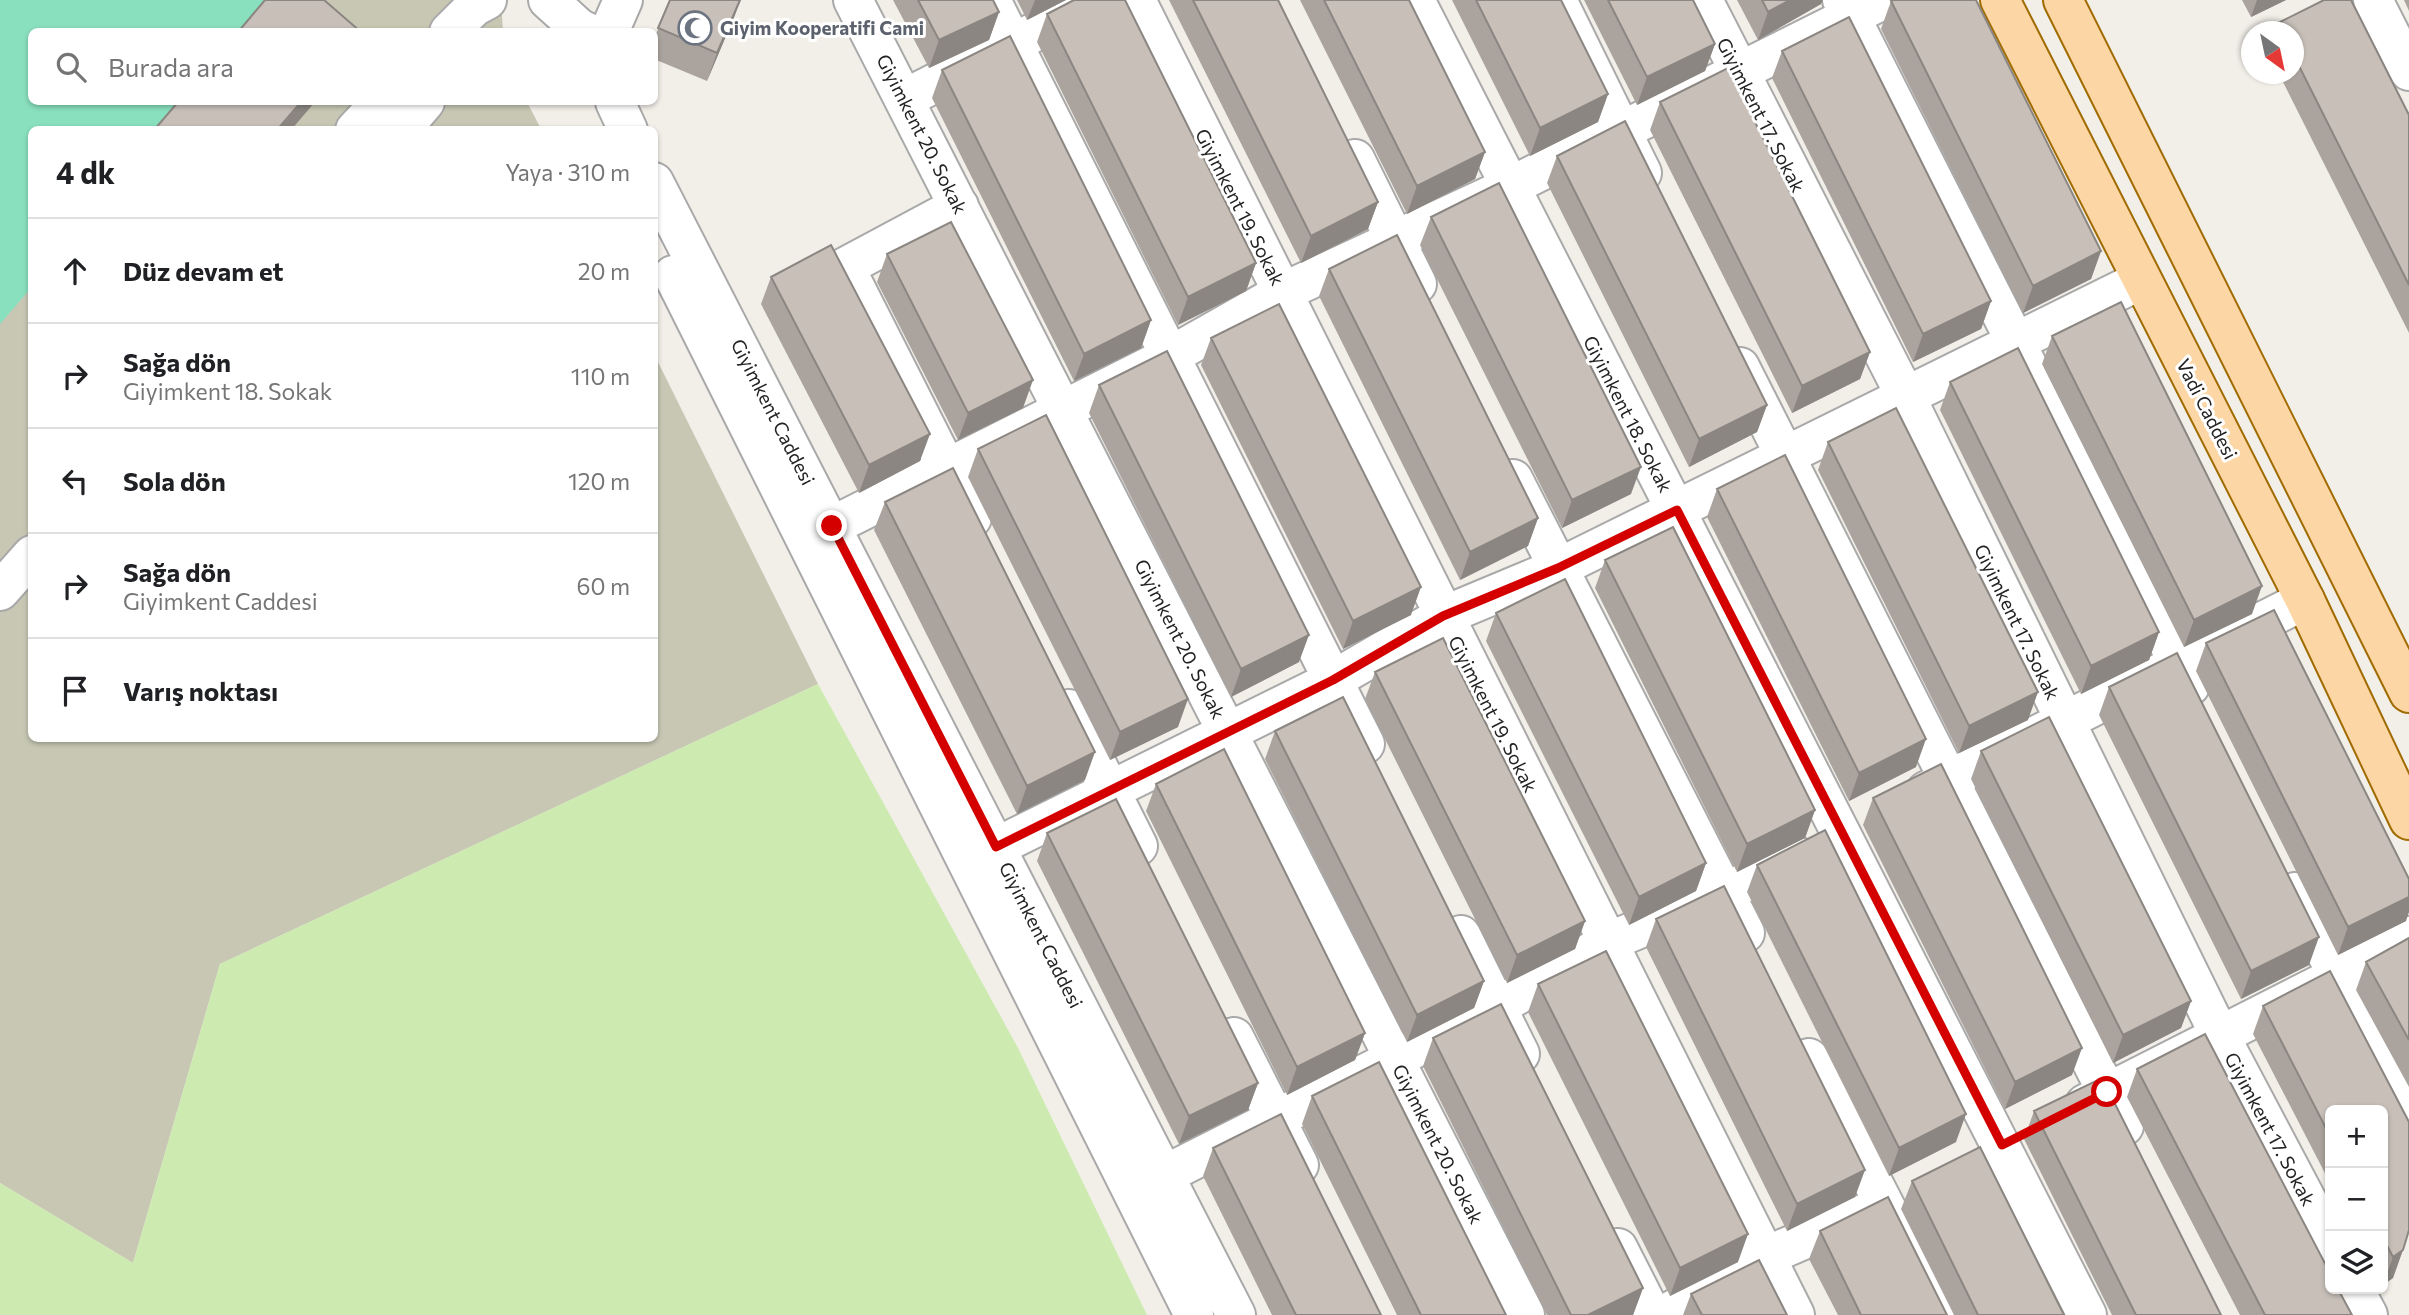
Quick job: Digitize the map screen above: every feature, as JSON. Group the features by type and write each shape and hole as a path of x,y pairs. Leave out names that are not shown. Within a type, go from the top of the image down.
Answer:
{"main road":[{"name":"Vadi Caddesi","path":"2000,0 2305,600 2409,820"},
{"path":"2063,0 2409,692"}],"street":[{"path":"453,28 474,6 487,0"},
{"path":"548,0 588,24 623,0"},
{"name":"Giyimkent 20. Sokak","path":"853,0 1525,1315"},
{"path":"991,0 1381,777"},
{"path":"904,99 1097,0"},
{"name":"Giyimkent 19. Sokak","path":"1136,0 1795,1315"},
{"name":"Giyimkent 18. Sokak","path":"1415,0 1677,510 1866,821 2002,1145 2087,1315"},
{"path":"1557,0 1659,206"},
{"name":"Giyimkent 17. Sokak","path":"1703,0 1906,397 2220,1035 2325,1234"},
{"path":"2373,0 2409,71"},
{"path":"832,526 1170,356 1283,292 1396,242 1739,73 1859,5 2015,342 2203,712"},
{"path":"359,126 378,105"},
{"path":"404,126 422,105"},
{"path":"594,105 602,126"},
{"path":"616,105 626,126"},
{"path":"1342,133 1432,314"},
{"name":"Giyimkent Caddesi","path":"658,190 1236,1315"},
{"path":"959,206 845,267 991,555"},
{"name":"Giyimkent Caddesi","path":"658,247 1194,1315"},
{"path":"996,847 1333,680 1443,616 1558,568 2141,280"},
{"path":"1722,331 2138,1154"},
{"path":"1498,447 1761,965"},
{"path":"0,591 28,560"},
{"path":"1164,1175 1497,1007 1608,943 1724,893 2305,600"},
{"path":"1053,679 1153,875"},
{"path":"2276,856 2409,1115"},
{"path":"1448,910 1534,1081"},
{"path":"1967,1163 2337,976 2409,936"},
{"path":"1220,1009 1313,1192"},
{"path":"1792,1025 1941,1315"},
{"path":"1664,1315 1766,1256 1920,1187"},
{"path":"1602,1216 1651,1315"},
{"path":"2357,1294 2368,1315"}],"shaded area":[{"path":"0,0 501,0 503,28 28,28 28,105 529,105 539,126 28,126 28,742 658,742 658,362 818,684 220,964 133,1263 0,1183"}],"green space":[{"path":"0,0 278,0 254,28 28,28 28,105 188,105 170,126 28,126 28,291 0,324"},
{"path":"818,684 1018,1048 1147,1315 0,1315 0,1183 133,1263 220,964"}],"building":[{"path":"265,0 324,0 356,28 241,28"},
{"path":"670,0 740,0 717,53 658,28"},
{"path":"918,0 993,0 999,12 939,40"},
{"path":"1074,0 1125,0 1256,263 1188,297 1047,14"},
{"path":"1193,0 1278,0 1378,202 1311,236"},
{"path":"1324,0 1409,0 1485,152 1417,186"},
{"path":"1476,0 1561,0 1608,94 1540,128"},
{"path":"1608,0 1693,0 1715,44 1647,77"},
{"path":"1762,0 1790,0 1768,12"},
{"path":"1976,0 2101,251 2033,286 1891,1"},
{"path":"2324,0 2351,0 2409,115 2409,285 2304,76 2304,21 2282,21"},
{"path":"1849,17 1991,301 1923,334 1782,51"},
{"path":"1010,36 1151,320 1084,354 942,70"},
{"path":"1728,68 1870,352 1802,386 1660,102"},
{"path":"175,105 298,105 280,126 157,126"},
{"path":"1625,121 1767,405 1699,439 1557,156"},
{"path":"1499,183 1641,467 1572,500 1431,217"},
{"path":"951,222 1033,380 968,413 887,254"},
{"path":"1397,235 1538,518 1470,552 1329,269"},
{"path":"831,245 930,434 869,465 771,277"},
{"path":"2121,302 2262,586 2194,620 2052,336"},
{"path":"1279,304 1421,587 1353,621 1211,338"},
{"path":"2018,348 2159,632 2091,666 1950,382"},
{"path":"1167,351 1309,635 1241,669 1099,385"},
{"path":"1896,408 2038,692 1969,726 1828,442"},
{"path":"1046,415 1188,699 1120,732 978,449"},
{"path":"1785,455 1926,739 1859,773 1717,489"},
{"path":"953,468 1095,752 1027,786 885,502"},
{"path":"1673,527 1815,810 1747,844 1605,560"},
{"path":"1565,579 1706,863 1639,897 1496,613"},
{"path":"2274,610 2409,879 2409,897 2348,927 2206,643"},
{"path":"1443,638 1585,921 1517,955 1375,672"},
{"path":"2177,653 2319,937 2251,971 2109,687"},
{"path":"1343,697 1484,981 1417,1015 1275,731"},
{"path":"2049,717 2191,1001 2123,1035 1981,751"},
{"path":"1224,749 1365,1033 1297,1067 1156,784"},
{"path":"1941,764 2082,1048 2015,1082 1873,798"},
{"path":"1116,799 1258,1083 1189,1116 1047,833"},
{"path":"1825,830 1966,1114 1899,1148 1757,865"},
{"path":"1724,886 1865,1170 1797,1204 1656,919"},
{"path":"2409,938 2409,1040 2366,962"},
{"path":"1606,951 1748,1234 1680,1268 1538,984"},
{"path":"2330,971 2409,1122 2409,1230 2403,1250 2393,1257 2388,1248 2388,1105 2325,1105 2325,1126 2263,1006"},
{"path":"1501,1004 1643,1288 1588,1315 1571,1315 1433,1038"},
{"path":"2205,1034 2325,1263 2325,1294 2341,1294 2352,1315 2265,1315 2137,1069"},
{"path":"1379,1062 1506,1315 1421,1315 1312,1096"},
{"path":"2102,1078 2221,1315 2136,1315 2034,1111"},
{"path":"1281,1114 1381,1315 1296,1315 1213,1148"},
{"path":"1980,1147 2064,1315 1978,1315 1912,1181"},
{"path":"1888,1197 1947,1315 1861,1315 1820,1231"},
{"path":"1759,1260 1787,1315 1702,1315 1691,1294"}],"place":[{"name":"Giyim Kooperatifi Cami","path":"695,28"}],"route":[{"path":"832,526 996,847 1333,680 1443,616 1558,568 1677,510 2002,1145 2107,1092"}]}
